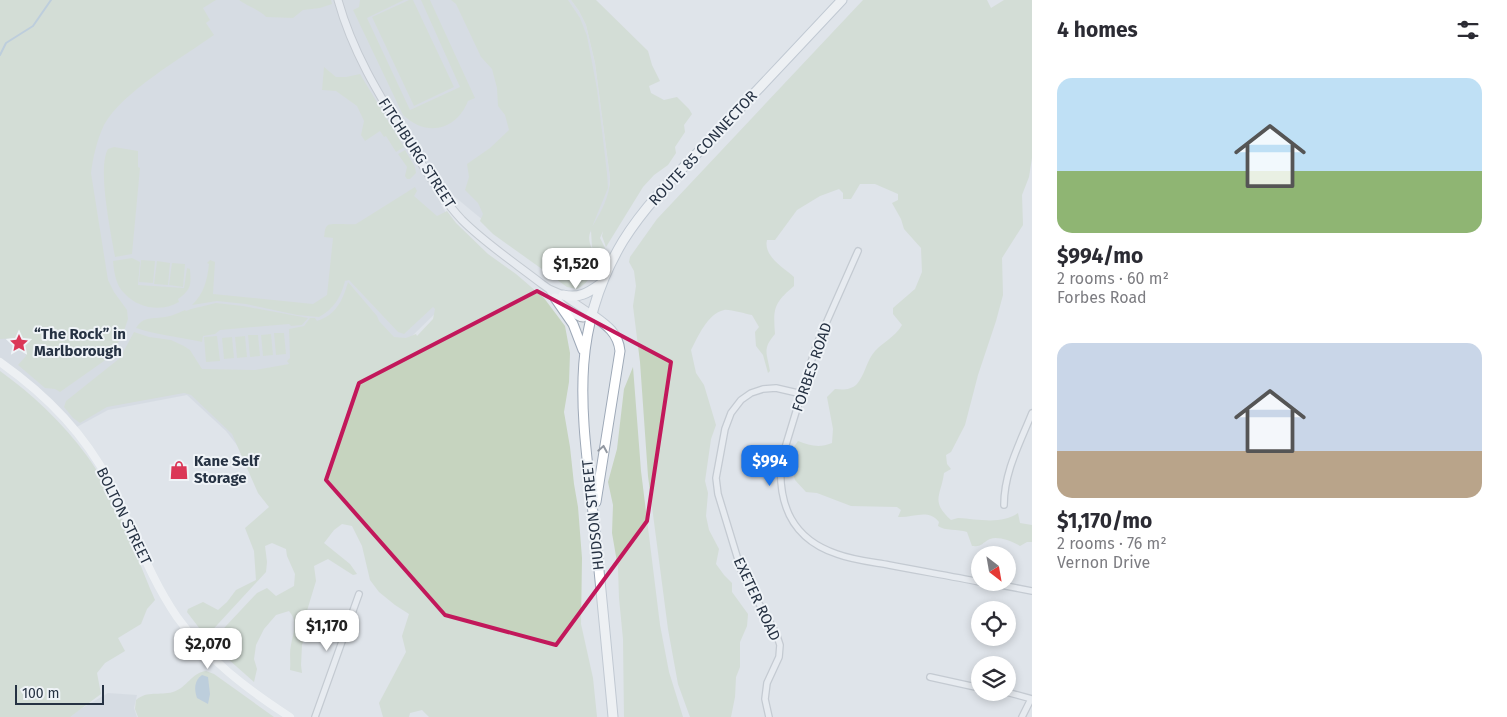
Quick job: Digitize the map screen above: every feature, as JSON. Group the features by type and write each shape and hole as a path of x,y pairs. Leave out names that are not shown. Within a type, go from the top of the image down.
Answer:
{"main road":[{"name":"ROUTE 85 CONNECTOR","path":"591,314 602,282 623,241 646,209 842,0"},
{"path":"559,296 583,296 602,282"},
{"path":"559,296 573,324 584,353"},
{"path":"591,314 612,330 617,338 620,350 598,481 595,532"},
{"name":"HUDSON STREET","path":"591,314 584,353 582,406 613,717"},
{"name":"BOLTON STREET","path":"0,362 51,404 67,421 96,459 113,488 143,557 178,618 213,659 239,682 290,717"}],"street":[{"name":"FITCHBURG STREET","path":"338,0 353,45 368,77 447,201 476,232 559,296"},
{"name":"FORBES ROAD","path":"858,252 816,346 781,461 782,499 795,526 805,536 838,555 971,580"},
{"path":"559,296 591,314"},
{"name":"EXETER ROAD","path":"769,717 765,700 767,683 779,657 780,645 776,633 743,576 718,494 716,478 725,429 731,413 741,400 751,393 763,389 776,388 802,394"},
{"path":"1004,505 1004,492 1008,472 1032,413"},
{"path":"1016,588 1032,591"},
{"path":"315,717 359,594"},
{"path":"930,677 971,686"},
{"path":"1016,695 1032,699 1022,717"}],"highlighted area":[{"path":"537,291 671,362 647,521 556,645 445,615 326,480 359,383"}],"shaded area":[{"path":"71,0 571,0 586,25 595,63 610,178 606,202 590,233 541,268 455,197 441,205 482,268 410,338 271,489 226,431 187,395 108,410 73,429 0,362 0,77"},
{"path":"108,693 137,695 134,708 137,717 67,717"}],"green space":[{"path":"0,0 216,0 203,8 210,20 206,23 214,35 170,64 124,100 104,125 91,173 108,280 127,310 128,319 123,334 114,350 104,361 60,392 55,389 45,388 18,365 26,356 23,341 18,338 0,339"},
{"path":"239,0 331,0 332,4 303,10 293,18 266,17"},
{"path":"360,0 404,0 367,18 410,110 460,87 421,0 430,0 475,98 468,101 456,119 440,128 431,128 412,122 403,115 353,10 359,7"},
{"path":"409,0 413,0 454,87 414,106 372,17"},
{"path":"451,0 568,0 580,18 587,36 597,89 608,188 592,227 607,197 610,178 595,63 586,25 571,0 596,0 648,51 660,81 649,86 651,93 664,100 677,97 692,114 684,125 685,132 675,147 676,153 668,165 654,175 643,187 606,247 602,236 603,231 600,238 605,248 599,258 592,247 591,230 589,241 592,248 598,258 591,276 577,289 567,287 493,234 480,221 483,214 478,203 465,190 469,177 467,164 490,148 509,130 505,115 498,106 497,88 492,69 481,57 456,4"},
{"path":"863,0 987,0 991,8 1004,0 1032,0 1032,158 1029,177 1022,195 1023,225 1002,258 1003,295 978,375 965,425 951,452 946,455 947,464 951,469 944,473 938,498 941,508 951,520 958,518 997,520 1012,517 1018,513 1020,523 1032,525 1032,542 1027,542 1020,546 1013,542 993,538 980,545 972,546 967,532 941,528 938,526 939,522 930,515 898,517 901,510 897,507 851,506 817,493 806,492 795,480 791,467 791,451 798,441 815,446 832,443 833,429 827,397 835,389 847,389 857,384 872,355 899,330 902,325 893,314 893,308 915,289 922,272 921,248 904,229 892,203 898,200 898,194 875,184 860,184 851,199 843,199 843,193 839,189 820,196 797,210 775,240 767,240 768,251 771,256 794,277 794,286 782,297 776,307 774,318 775,334 768,344 766,351 770,371 768,373 763,355 756,346 755,332 759,327 752,315 727,310 718,312 708,321 691,350 696,373 704,385 716,425 711,439 705,481 708,493 706,516 709,530 719,549 716,564 732,583 732,592 748,614 747,626 740,642 740,667 736,677 731,717 690,717 678,684 668,629 648,476 640,362 633,306 636,286 634,271 629,262 630,257 657,219"},
{"path":"324,67 336,77 360,74 404,147 396,152 386,136 384,137 380,131 365,141 361,135 364,121 357,106 336,91 322,90"},
{"path":"114,147 138,151 138,167 140,168 132,254 115,257 104,185 105,158 108,149"},
{"path":"405,150 415,167 416,173 410,179 407,179 405,176 407,167 398,154"},
{"path":"415,187 417,191 414,196 437,216 447,211 456,223 488,254 516,274 544,298 565,326 570,353 569,382 564,412 578,507 582,558 581,624 593,678 597,717 429,717 422,710 410,713 409,717 383,717 379,703 406,652 402,636 409,614 379,592 370,580 362,546 352,526 342,524 334,530 324,543 350,564 357,574 353,575 328,559 314,566 316,581 306,614 308,626 302,645 302,673 290,670 290,648 295,624 289,611 276,615 264,629 256,645 254,659 257,669 254,682 210,643 257,593 267,588 276,596 294,586 295,574 286,549 272,543 265,546 266,572 206,637 187,612 188,609 203,602 218,610 236,590 256,580 254,551 245,528 269,507 258,493 232,434 191,395 184,393 107,407 80,423 64,407 66,401 120,358 134,332 149,337 171,340 184,346 190,350 202,369 255,370 289,364 287,361 290,358 289,329 304,326 310,318 315,318 317,321 329,315 341,301 348,282 394,337 406,338 416,334 417,336 433,319 435,309 433,307 404,334 398,332 349,280 345,281 339,297 333,306 319,317 297,315 246,304 217,301 192,305 204,286 209,264 207,263 210,260 215,262 213,294 313,304 327,295 333,238 324,237 327,226 333,224 356,224"},
{"path":"132,258 140,262 138,285 184,288 187,268 190,269 190,286 178,299 179,302 172,305 158,308 137,303 122,291 115,275 113,261"},
{"path":"141,260 155,261 153,283 139,282"},
{"path":"157,261 170,263 168,285 154,284"},
{"path":"172,263 185,264 183,287 169,285"},
{"path":"216,303 308,318 302,325 291,326 289,324 220,330 215,334 203,336 202,342 136,328 145,320 168,317 185,310"},
{"path":"274,333 284,333 286,354 276,355"},
{"path":"271,334 273,355 263,356 261,335"},
{"path":"248,335 258,335 260,356 250,357"},
{"path":"217,336 220,361 206,362 204,337"},
{"path":"245,336 247,357 237,358 235,337"},
{"path":"232,337 234,358 224,359 222,338"},
{"path":"633,367 641,471 660,625 669,672 683,717 624,717 623,639 618,568 612,533 613,505 608,482 617,449 624,389"},
{"path":"0,371 24,389 46,410 68,432 87,456 117,508 155,600 147,609 141,624 118,638 125,651 105,663 97,673 101,694 70,717 0,717"},
{"path":"206,671 214,674 274,717 138,717 135,709 136,700 140,697 149,694 173,692 197,674"}],"water":[{"path":"202,675 208,677 210,694 208,704 197,698 196,695 196,683"}],"waterway":[{"path":"0,55 6,43 33,26 51,0"}],"place":[{"name":"“The Rock” in Marlborough","path":"19,343"},
{"name":"Kane Self Storage","path":"179,470"}]}
